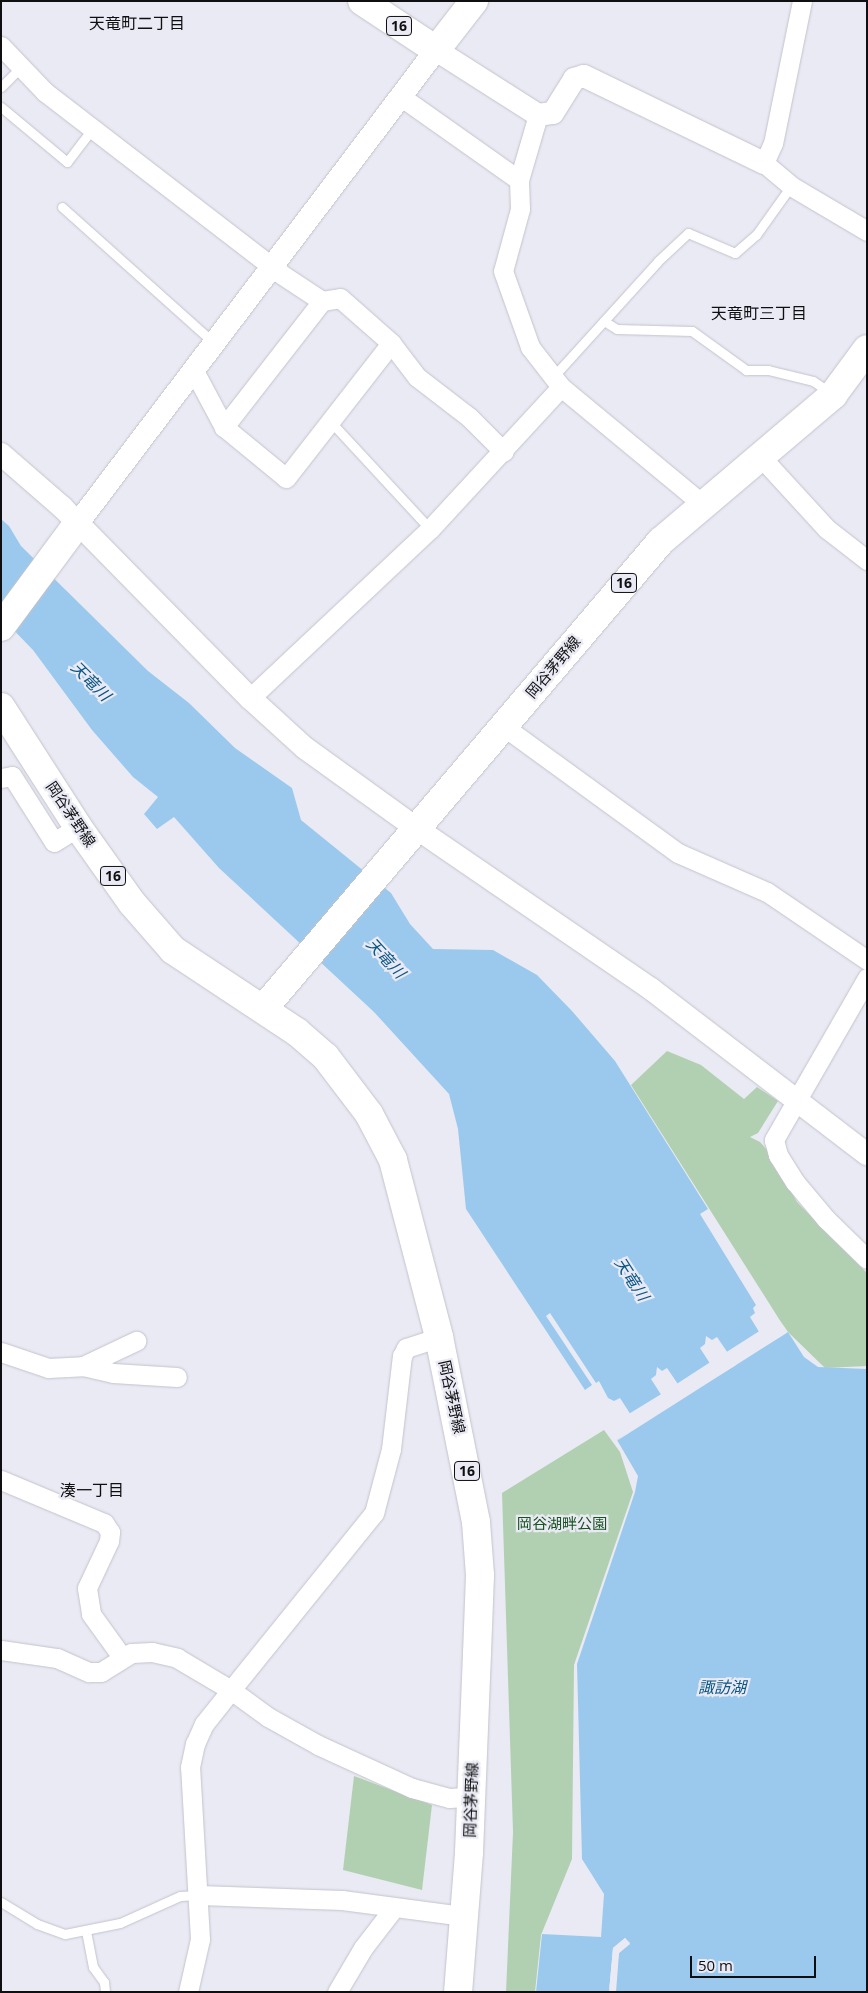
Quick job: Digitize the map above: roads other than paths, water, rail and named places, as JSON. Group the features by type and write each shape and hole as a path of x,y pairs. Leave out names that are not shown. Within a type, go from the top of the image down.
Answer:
{"main road":[{"name":"16","path":"362,1 436,50"},
{"path":"436,50 474,1"},
{"name":"岡谷茅野線","path":"270,1001 661,541 702,503 833,395 867,349"},
{"path":"1,627 74,529"},
{"name":"岡谷茅野線","path":"1,707 78,827 132,903 173,950 270,1001 325,1056 369,1114 393,1160 439,1337 474,1513 480,1575 471,1798 458,1992"}],"street":[{"path":"764,163 772,143 802,1"},
{"path":"1,46 45,92 271,266 322,301"},
{"path":"74,529 213,342 436,50 538,115 553,113 574,79 584,76 764,163 791,186 867,231"},
{"path":"400,96 518,180"},
{"path":"538,115 518,180 520,209 503,271 530,347 557,382 702,503"},
{"path":"224,427 322,301 340,298 391,343 417,377 469,417 504,452"},
{"path":"193,369 224,427 286,478 391,343"},
{"path":"250,698 430,529 504,452 557,382"},
{"path":"1,454 74,529 250,698 305,748 410,835 651,988 867,1154"},
{"path":"760,456 827,529 867,560"},
{"path":"503,726 678,853 767,892 867,960"},
{"path":"1,778 12,776 54,842 78,827"},
{"path":"867,978 861,1001 777,1129 774,1140 778,1155 795,1182 820,1212 867,1259"},
{"path":"188,1992 200,1940 199,1895 190,1767 195,1744 204,1724 230,1690 374,1513 391,1449 402,1356 406,1348 439,1337"},
{"path":"82,1366 136,1341"},
{"path":"1,1352 48,1368 82,1366 113,1373 177,1376"},
{"path":"1,1480 104,1523 110,1532 110,1541 87,1588 91,1614 122,1657"},
{"path":"1,1650 57,1658 89,1672 101,1672 131,1653 152,1652 178,1658 230,1690 268,1717 318,1745 412,1788 450,1798 471,1798"},
{"path":"199,1895 342,1900 392,1909 464,1916"},
{"path":"337,1992 363,1948 392,1909"}],"lane":[{"path":"1,87 20,68"},
{"path":"1,107 67,162 92,128"},
{"path":"557,382 604,321 658,261 688,234 735,253 756,235 791,186"},
{"path":"62,207 213,342"},
{"path":"604,321 617,329 692,331 746,370 768,370 813,381 833,395"},
{"path":"330,422 430,529"},
{"path":"1,1902 56,1932 65,1934 120,1923 180,1896 199,1895"},
{"path":"86,1931 92,1967 104,1982 105,1992"}],"water":[{"path":"1,519 9,526 21,546 148,671 189,703 235,748 292,788 301,820 391,893 410,924 433,949 493,950 537,975 572,1011 615,1061 708,1209 700,1214 756,1305 753,1308 755,1313 750,1317 767,1345 788,1332 804,1357 818,1367 867,1369 867,1992 616,1992 619,1953 630,1944 625,1938 613,1948 609,1992 536,1992 542,1934 601,1937 604,1894 582,1859 577,1664 635,1492 638,1476 617,1440 638,1426 620,1398 614,1401 608,1398 599,1381 596,1383 550,1313 546,1316 592,1385 585,1390 466,1209 458,1129 449,1094 374,1012 219,868 174,817 157,829 144,814 158,797 133,777 92,730 33,650 1,617","holes":["706,1336 712,1340 717,1337 736,1365 718,1376 700,1348 705,1344","657,1367 662,1371 667,1368 686,1396 669,1407 651,1379 656,1375"]}],"district":[{"name":"天竜町二丁目","path":"137,23"},
{"name":"天竜町三丁目","path":"759,313"},
{"name":"湊一丁目","path":"92,1490"}],"water label":[{"name":"天竜川","path":"91,681"},
{"name":"天竜川","path":"386,958"},
{"name":"天竜川","path":"632,1279"},
{"name":"諏訪湖","path":"722,1687"}],"park label":[{"name":"岡谷湖畔公園","path":"562,1524"}]}
